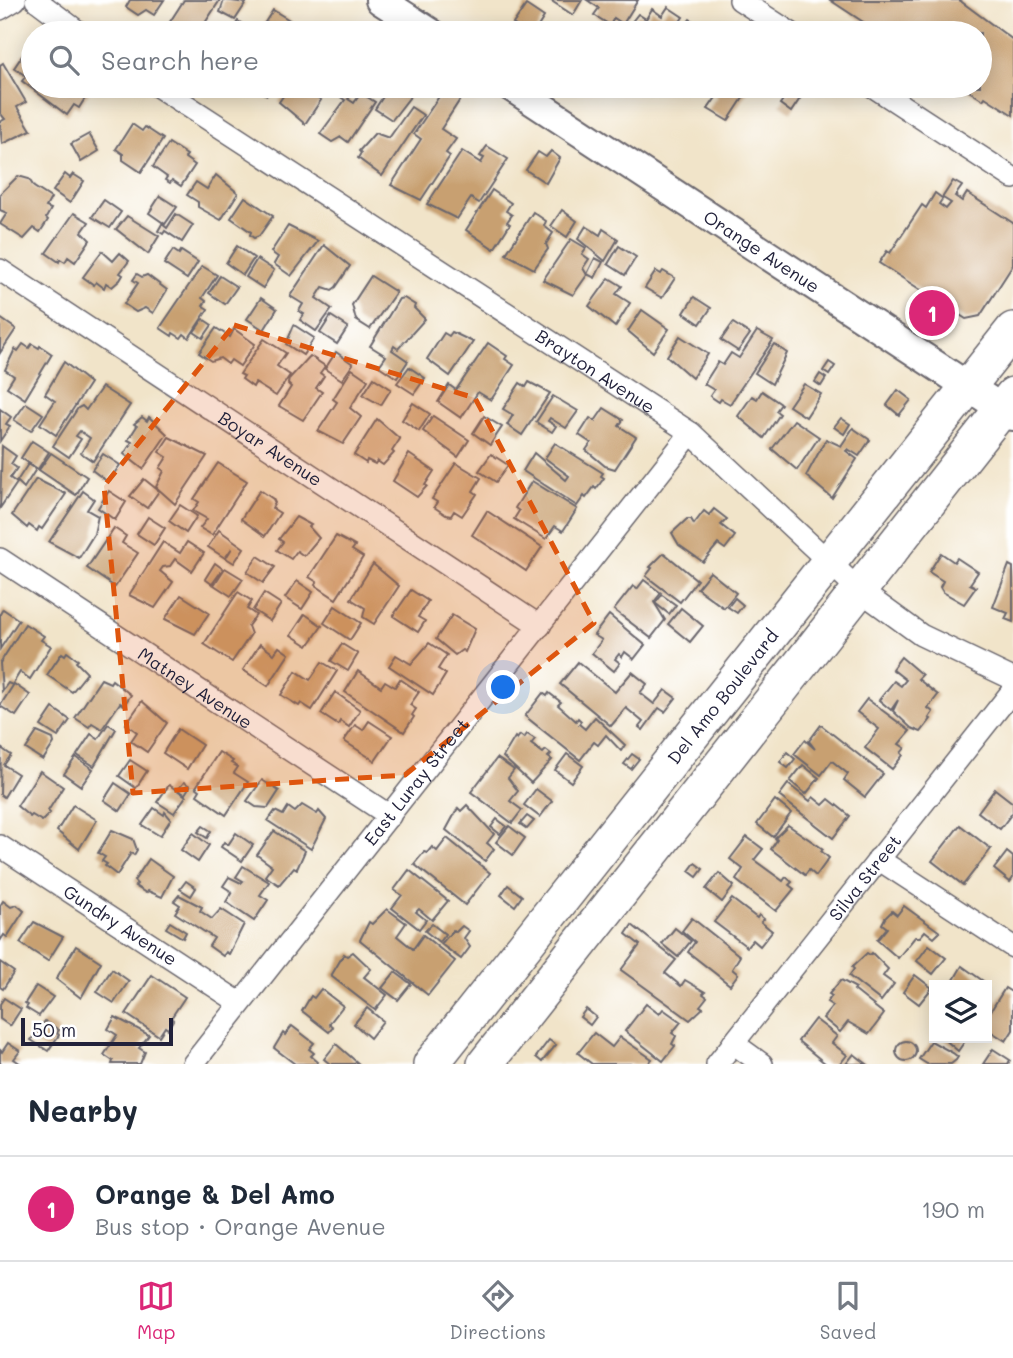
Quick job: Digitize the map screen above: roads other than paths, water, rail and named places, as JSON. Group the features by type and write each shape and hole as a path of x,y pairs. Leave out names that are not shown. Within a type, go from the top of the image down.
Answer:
{"main road":[{"name":"Del Amo Boulevard","path":"431,1064 1013,330"},
{"path":"485,1064 859,590 1009,407"}],"street":[{"path":"0,9 15,0"},
{"path":"36,0 63,21"},
{"path":"380,0 412,21"},
{"path":"740,0 772,21"},
{"name":"Brayton Avenue","path":"175,98 691,433 859,590 921,635 1013,679"},
{"name":"Orange Avenue","path":"528,98 969,387 1009,407"},
{"path":"890,98 1013,178"},
{"name":"Boyar Avenue","path":"0,270 540,626"},
{"name":"East Luray Street","path":"193,1064 691,433"},
{"name":"Matney Avenue","path":"0,559 390,816"},
{"name":"Silva Street","path":"717,1064 1013,690"},
{"name":"Gundry Avenue","path":"0,846 240,1003"},
{"path":"878,859 1013,947"},
{"path":"733,1043 762,1064"}],"place":[{"name":"Orange & Del Amo","path":"932,313"}]}
